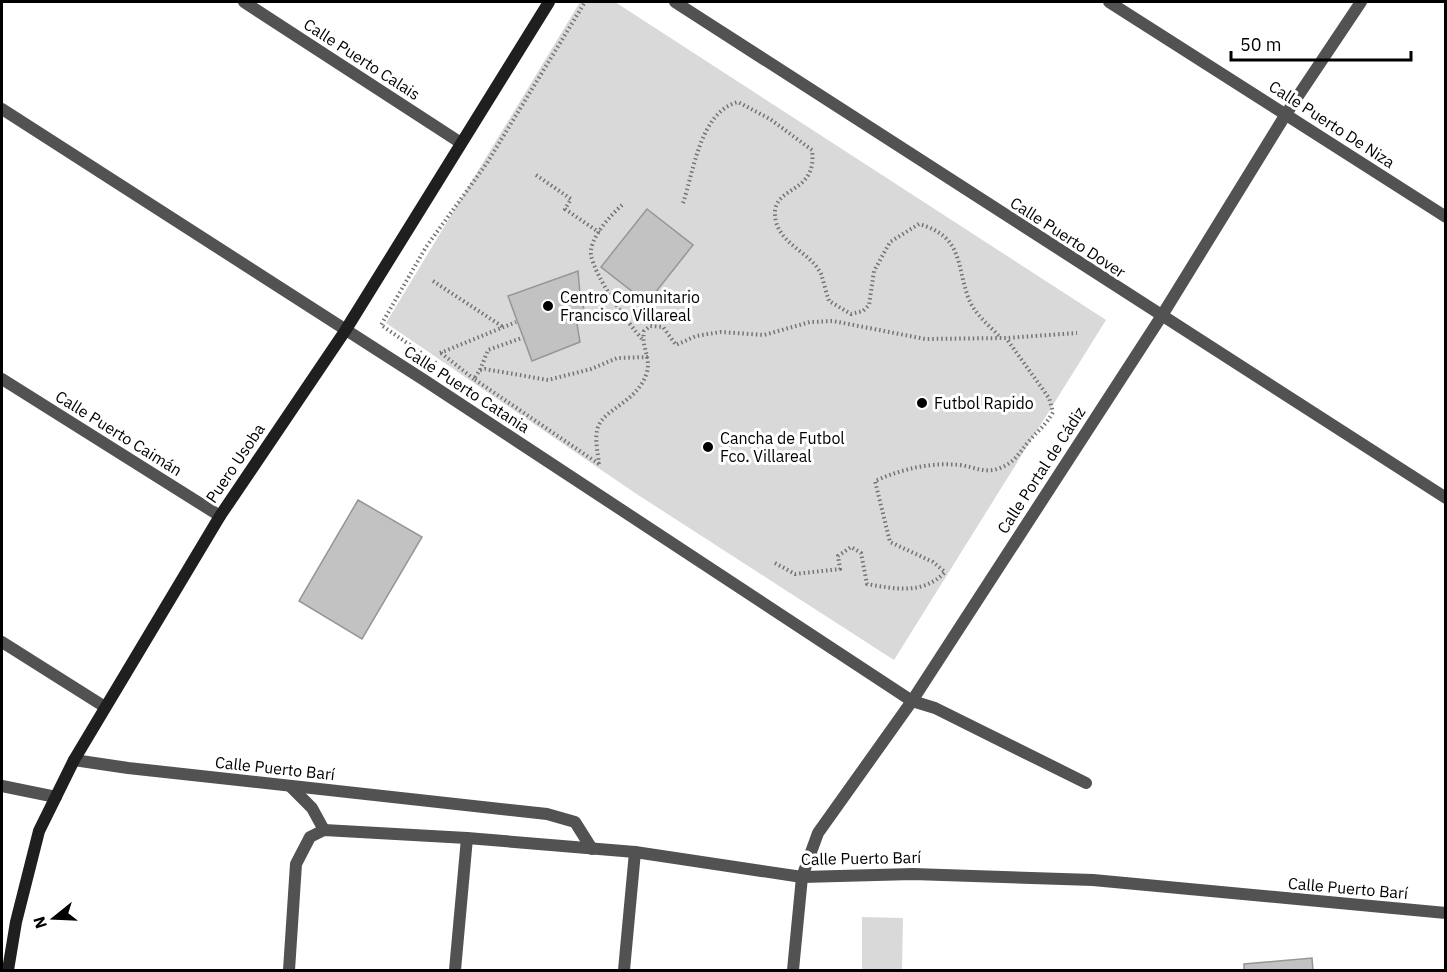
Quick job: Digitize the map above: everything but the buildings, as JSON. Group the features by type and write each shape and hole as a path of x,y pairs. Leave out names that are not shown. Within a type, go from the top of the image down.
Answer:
{"street":[{"name":"Calle Puerto Calais","path":"244,2 462,143"},
{"name":"Puero Usoba","path":"8,970 16,922 39,831 74,760 220,516 345,331 549,2"},
{"name":"Calle Puerto Dover","path":"675,2 1446,498"},
{"name":"Calle Puerto De Niza","path":"1109,2 1446,217"},
{"name":"Calle Portal de Cádiz","path":"793,970 802,877 818,833 912,701 1161,316 1286,114 1361,2"},
{"name":"Calle Puerto Catania","path":"2,109 423,380 912,701 935,708 1086,783"},
{"name":"Calle Puerto Caimán","path":"2,379 220,516"},
{"path":"2,642 105,707"},
{"name":"Calle Puerto Barí","path":"74,760 547,813 575,822 592,849"},
{"path":"2,786 56,796"},
{"path":"289,970 296,864 310,837 324,830 312,808 290,786"},
{"name":"Calle Puerto Barí","path":"324,830 467,838 634,852 802,877 913,874 1093,880 1446,913"},
{"path":"455,970 467,838"},
{"path":"624,970 634,852"}],"path":[{"path":"436,363 381,325 426,247 487,163 585,2"},
{"path":"683,203 710,126 725,106 738,102 770,119 812,150 814,166 808,180 783,195 776,208 777,222 785,239 821,274 829,301 851,314 863,311 869,305 874,271 890,242 919,224 933,228 959,256 968,298 978,315 1003,338 1048,398 1053,412 1045,427 1030,440 1020,456 1000,468 980,471 962,465 901,469 875,481 890,542 933,562 945,572 933,585 902,589 867,584 861,553 851,547 838,556 840,568 795,574 775,563"},
{"path":"536,175 571,199 565,209 600,233"},
{"path":"516,322 440,353 474,379 599,464 596,435 598,425 638,390 646,374 648,357 642,339 621,315 591,255 594,241 622,205"},
{"path":"433,281 503,327"},
{"path":"642,339 644,332 650,326 663,327 676,345 696,336 721,332 764,335 810,322 832,321 925,339 1003,338 1077,333"},
{"path":"474,379 488,350 522,338"},
{"path":"480,370 548,380 591,369 617,358 648,357"}],"shaded area":[{"path":"580,2 615,2 1106,320 894,660 635,493 386,323"},
{"path":"862,917 903,918 902,970 862,970"}],"place":[{"name":"Centro Comunitario Francisco Villareal","path":"548,306"},
{"name":"Futbol Rapido","path":"922,403"},
{"name":"Cancha de Futbol Fco. Villareal","path":"708,447"}]}
